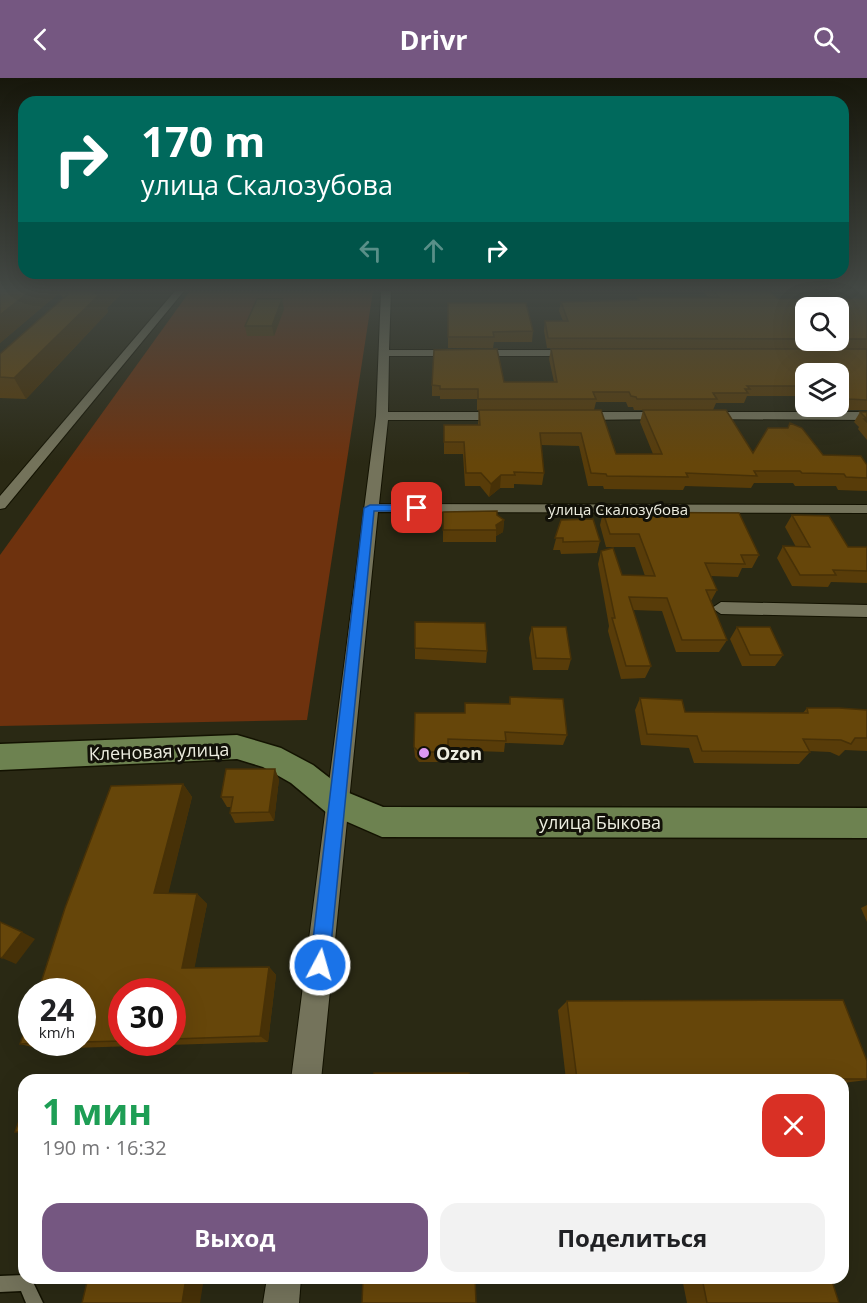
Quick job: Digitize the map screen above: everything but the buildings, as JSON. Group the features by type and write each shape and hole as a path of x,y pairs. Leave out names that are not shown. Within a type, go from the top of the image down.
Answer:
{"street":[{"path":"0,505 132,348"},
{"path":"307,1074 382,416 383,348"},
{"path":"383,353 584,353"},
{"path":"382,416 512,416"},
{"path":"559,416 867,416"},
{"name":"улица Скалозубова","path":"370,508 867,509"},
{"path":"721,608 867,611"},
{"name":"Кленовая улица","path":"0,757 237,747 271,757 302,774 338,803"},
{"name":"улица Быкова","path":"338,803 382,822 867,823"},
{"path":"281,1303 283,1284"}],"lane":[{"path":"0,1284 18,1283"},
{"path":"26,1284 35,1303"}],"shaded area":[{"path":"149,348 364,348 307,720 0,726 0,555"}],"place":[{"name":"Ozon","path":"424,753"}],"route":[{"path":"320,965 370,508 417,508"}]}
